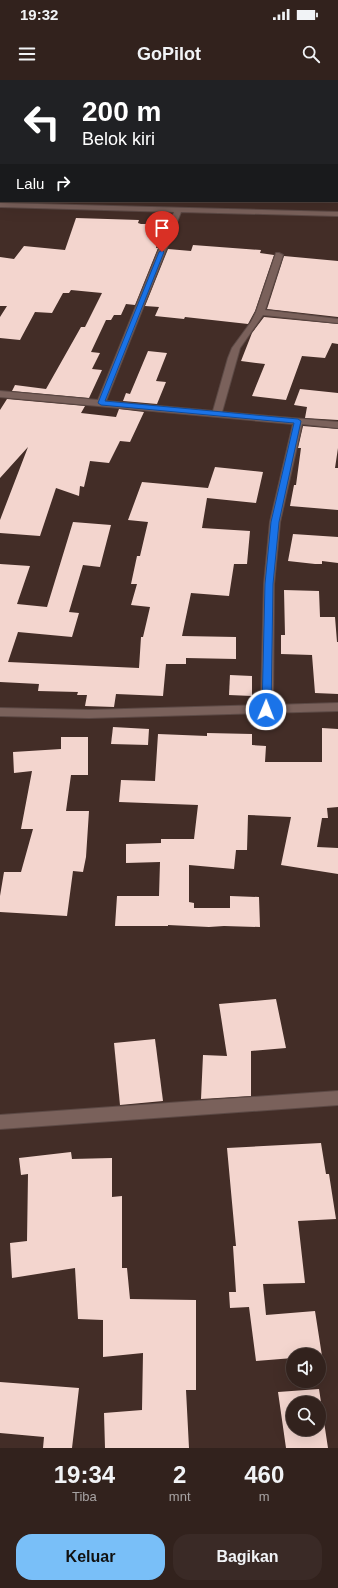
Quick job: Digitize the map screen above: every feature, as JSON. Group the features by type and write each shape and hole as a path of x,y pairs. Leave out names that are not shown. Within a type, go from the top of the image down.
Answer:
{"street":[{"path":"0,205 178,210 245,209 338,214"},
{"path":"101,403 178,210"},
{"path":"217,414 232,358 236,348 255,322 260,312 279,255"},
{"path":"260,312 338,321"},
{"path":"0,394 338,425"},
{"path":"266,710 269,584 275,522 298,421"},
{"path":"0,712 89,714 338,708"},
{"path":"0,1122 338,1098"}],"building":[{"path":"76,218 139,220 138,223 141,224 161,224 156,248 158,248 135,305 126,304 121,315 114,315 111,320 106,320 91,352 100,353 92,369 102,370 89,398 12,391 15,385 46,389 81,327 85,327 102,293 71,290 69,293 63,293 52,313 35,312 20,340 0,338 0,317 7,306 0,306 0,257 14,259 24,246 65,250"},
{"path":"193,245 261,250 260,253 274,255 255,311 248,324 185,317 184,319 155,316 159,307 145,306 168,249 191,251"},
{"path":"284,256 338,261 338,317 267,309"},
{"path":"264,317 338,324 338,344 332,343 325,358 302,356 286,400 252,396 265,364 241,361 252,333"},
{"path":"148,351 167,353 156,381 166,382 157,404 123,401 126,393 130,394"},
{"path":"300,389 338,393 338,420 305,418 307,407 294,405"},
{"path":"7,399 85,406 81,413 116,417 119,409 144,412 130,442 120,441 109,463 90,461 84,487 80,486 79,496 56,488 40,536 0,533 0,520 28,447 0,478 0,410"},
{"path":"303,426 338,429 338,448 335,468 338,468 338,510 290,506 294,485 296,485 301,448 298,448"},
{"path":"215,467 263,472 256,503 207,498 202,528 250,531 247,564 234,564 229,596 191,593 182,636 236,637 236,659 186,658 186,664 166,664 163,696 116,694 114,707 85,706 87,695 77,695 78,692 38,691 39,684 0,682 0,564 30,566 17,604 47,607 73,522 111,525 100,567 83,565 69,612 79,613 72,637 18,632 8,662 139,668 141,637 143,637 150,607 131,605 137,584 131,584 137,556 140,556 148,522 128,520 142,482 208,488"},
{"path":"293,534 338,537 338,563 322,561 322,564 315,564 288,561"},
{"path":"284,590 319,591 320,617 335,617 338,642 338,694 315,693 312,655 281,654 281,635 285,635"},
{"path":"230,675 252,676 252,696 229,695"},
{"path":"113,727 149,729 148,745 111,744"},
{"path":"322,728 338,729 338,807 327,808 328,818 322,818 317,847 338,848 338,874 281,865 291,817 248,815 247,850 236,850 234,869 189,865 189,902 194,903 194,908 230,908 230,896 259,897 260,927 168,925 115,926 117,896 159,896 160,862 126,863 126,844 161,843 161,839 194,839 198,805 119,802 121,780 155,781 158,734 207,736 207,733 252,734 252,745 266,746 265,762 322,762"},
{"path":"61,737 88,737 88,775 71,775 66,811 89,811 86,857 83,872 73,871 67,916 0,912 0,896 4,872 21,872 33,829 21,829 32,771 14,773 13,752 61,749"},
{"path":"276,999 286,1048 251,1051 251,1096 201,1099 203,1055 227,1056 219,1004"},
{"path":"155,1039 163,1101 120,1105 114,1043"},
{"path":"321,1143 326,1174 329,1174 336,1219 298,1221 305,1283 263,1284 266,1315 315,1311 321,1348 286,1348 286,1359 256,1361 249,1307 230,1308 229,1292 236,1292 233,1246 236,1246 227,1148"},
{"path":"71,1152 72,1159 112,1158 112,1197 122,1196 122,1268 127,1268 130,1299 196,1300 196,1390 186,1390 189,1448 105,1448 104,1413 142,1410 143,1353 103,1357 103,1320 78,1319 75,1268 12,1278 10,1243 27,1241 28,1174 21,1175 19,1158"},
{"path":"0,1382 79,1388 72,1448 43,1448 44,1437 0,1433"},
{"path":"319,1389 320,1396 286,1396 286,1436 326,1435 328,1448 286,1448 278,1392"}],"route":[{"path":"162,252 101,403 298,421 275,522 269,584 266,710"}]}
